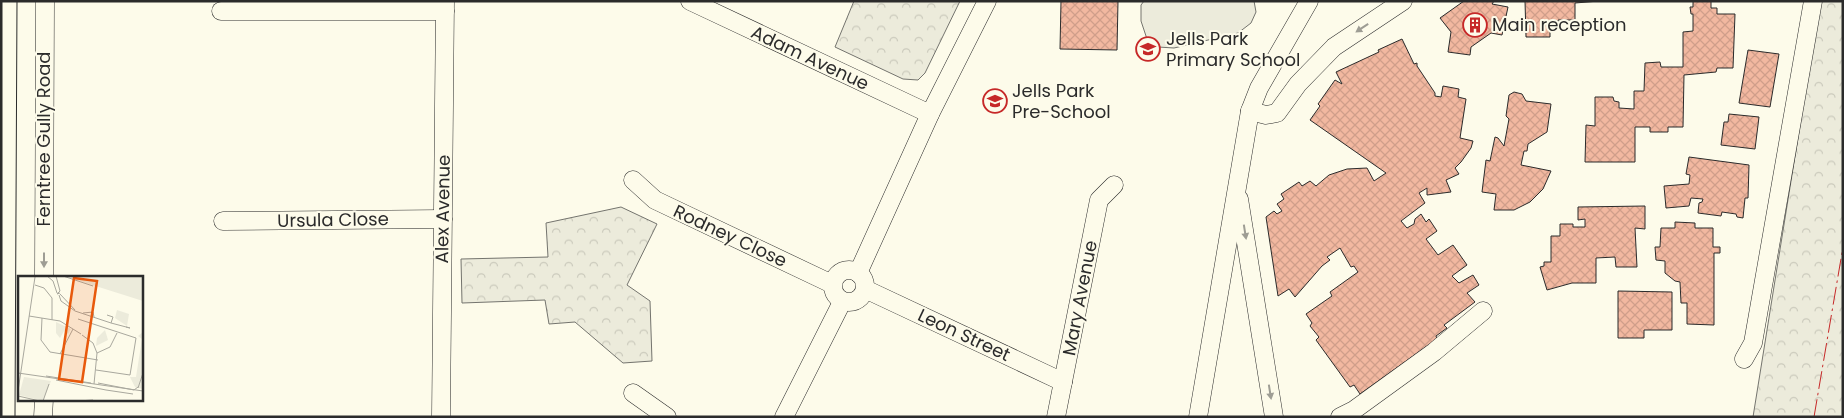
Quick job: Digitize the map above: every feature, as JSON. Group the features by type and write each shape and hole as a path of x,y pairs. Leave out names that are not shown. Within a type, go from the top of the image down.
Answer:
{"main road":[{"path":"4,417 6,1"}],"street":[{"name":"Ferntree Gully Road","path":"44,276 45,1"},
{"name":"Adam Avenue","path":"690,1 930,114"},
{"path":"862,281 848,270 843,271 834,278 832,284 833,291 836,297 846,303 856,301 863,295 862,281 930,114 987,1"},
{"path":"1198,417 1250,111 1259,88 1309,1"},
{"path":"1250,111 1266,115 1277,113 1298,84 1334,47 1403,1"},
{"path":"1744,360 1753,343 1813,1"},
{"path":"221,11 445,6"},
{"name":"Alex Avenue","path":"441,417 445,6"},
{"name":"Rodney Close","path":"633,180 655,200 832,284"},
{"path":"1237,184 1274,417"},
{"name":"Mary Avenue","path":"1056,417 1099,200 1114,185"},
{"name":"Ursula Close","path":"223,221 443,219"},
{"name":"Leon Street","path":"862,281 1063,382"},
{"path":"784,417 842,302"},
{"path":"1340,417 1354,410 1434,352 1483,311"},
{"path":"633,394 668,417"},
{"path":"44,400 44,417"}],"green space":[{"path":"854,1 960,1 925,73 918,80 903,79 835,47"},
{"path":"1144,1 1254,1 1256,12 1251,23 1238,33 1174,48 1158,47 1147,39 1141,21 1141,5"},
{"path":"1820,1 1843,1 1843,417 1753,417"},
{"path":"621,207 657,224 627,285 650,301 652,361 623,363 575,322 549,324 545,300 462,303 461,259 548,257 546,223"}],"building":[{"path":"1061,1 1118,1 1117,50 1060,49"},
{"name":"Main reception","path":"1464,1 1494,1 1492,4 1508,7 1502,35 1491,33 1471,47 1470,55 1448,52 1451,32 1440,18"},
{"path":"1525,1 1599,1 1575,3 1575,20 1550,22 1550,37 1526,37"},
{"path":"1693,1 1711,1 1711,8 1717,8 1717,14 1735,14 1733,68 1717,68 1716,72 1684,75 1683,127 1668,127 1668,132 1650,132 1650,127 1635,127 1635,162 1585,162 1586,125 1595,126 1595,97 1613,97 1614,101 1619,102 1619,108 1634,109 1634,91 1644,91 1645,63 1660,62 1661,67 1683,67 1683,32 1693,31 1693,14 1691,14 1690,7 1693,7"},
{"path":"1402,39 1414,64 1417,63 1435,96 1441,97 1443,86 1459,89 1458,97 1466,99 1460,138 1473,141 1471,148 1455,168 1459,174 1446,180 1451,192 1427,195 1427,188 1419,193 1425,203 1401,221 1407,228 1414,224 1415,219 1421,214 1426,222 1429,219 1437,231 1426,239 1438,255 1453,245 1467,265 1452,276 1459,283 1473,275 1479,285 1467,293 1475,302 1444,325 1447,328 1436,336 1437,339 1360,394 1354,385 1350,387 1316,340 1319,337 1310,326 1312,323 1306,314 1332,296 1330,292 1358,272 1354,266 1351,267 1340,248 1327,257 1330,260 1322,266 1295,297 1289,289 1278,296 1266,217 1274,211 1277,214 1282,211 1277,204 1284,199 1281,194 1299,182 1302,186 1310,181 1316,186 1329,175 1347,169 1367,168 1374,181 1386,173 1310,120 1320,106 1318,104 1335,80 1342,84 1336,72"},
{"path":"1748,50 1779,54 1770,107 1739,103"},
{"path":"1514,92 1522,94 1526,101 1551,104 1547,132 1528,144 1527,151 1524,151 1521,165 1551,171 1543,189 1530,202 1514,210 1494,210 1496,194 1482,192 1486,160 1490,161 1495,137 1504,146 1509,119 1506,116 1509,95"},
{"path":"1729,114 1759,117 1755,149 1721,145 1724,122 1728,122"},
{"path":"1689,157 1749,165 1748,198 1745,198 1743,218 1737,217 1736,214 1722,212 1721,216 1698,213 1699,203 1703,199 1691,198 1689,206 1666,208 1664,186 1689,184 1690,175 1686,174"},
{"path":"1645,206 1645,229 1635,228 1637,267 1616,267 1615,257 1596,258 1596,283 1572,283 1547,290 1540,267 1544,266 1544,262 1551,262 1551,236 1560,236 1560,224 1573,224 1573,227 1585,227 1585,219 1578,220 1578,207"},
{"path":"1675,222 1695,223 1695,228 1713,228 1713,247 1720,247 1720,253 1714,253 1714,325 1687,324 1687,303 1681,303 1680,282 1675,281 1665,273 1665,261 1656,260 1655,247 1660,247 1661,228 1675,228"},
{"path":"1618,291 1672,292 1672,330 1644,330 1644,338 1618,338"}],"power":[{"path":"1814,417 1843,247"}],"place":[{"name":"Main reception","path":"1475,25"},
{"name":"Jells Park Primary School","path":"1148,49"},
{"name":"Jells Park Pre-School","path":"995,101"}]}
